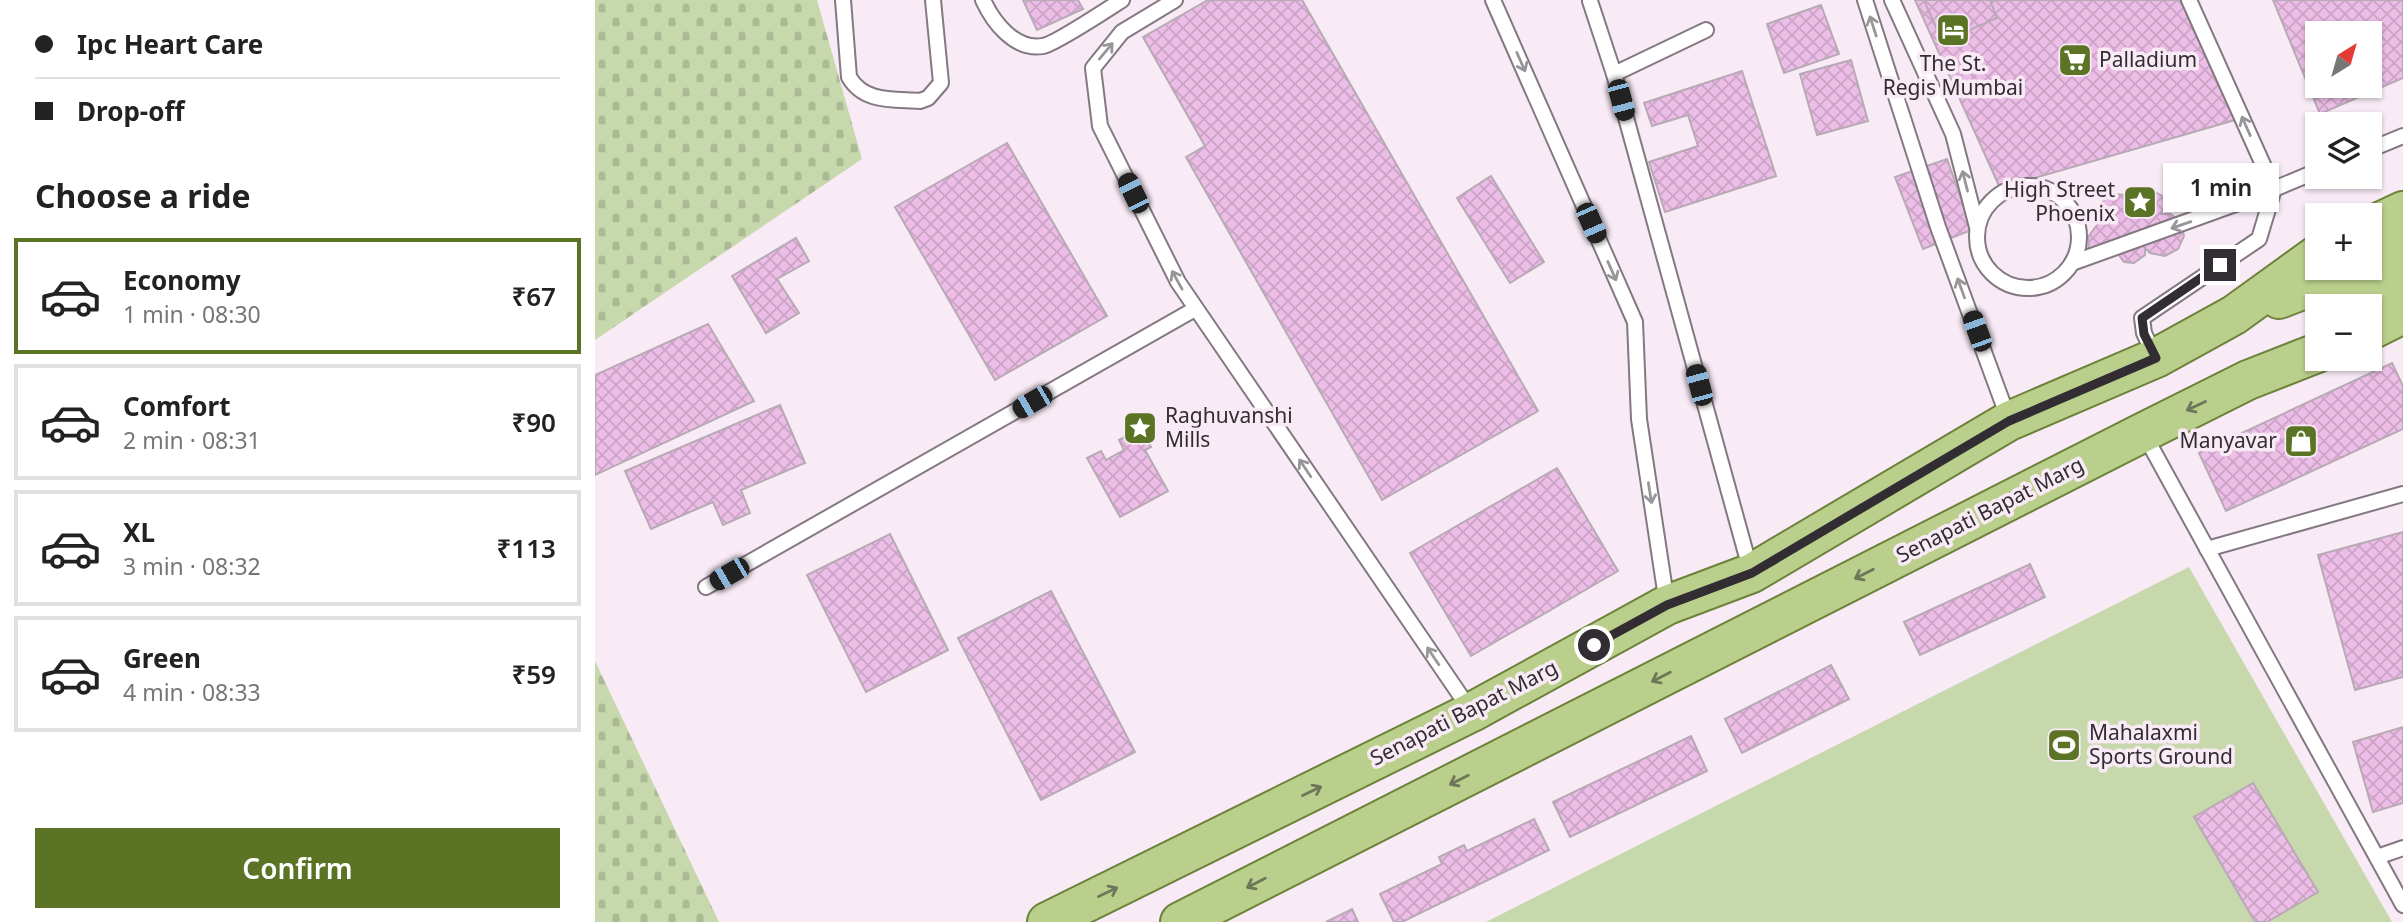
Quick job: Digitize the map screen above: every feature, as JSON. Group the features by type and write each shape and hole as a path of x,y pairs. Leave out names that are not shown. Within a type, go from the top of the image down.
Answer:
{"main road":[{"path":"2382,222 2403,211"},
{"path":"2382,252 2403,242"},
{"name":"Senapati Bapat Marg","path":"1047,922 1472,712 1667,605 1752,573 2009,421 2156,358 2234,315 2305,264"},
{"path":"2370,294 2403,277"},
{"path":"2234,315 2328,280"},
{"path":"2382,324 2403,314"},
{"path":"2248,380 2305,333"},
{"name":"Senapati Bapat Marg","path":"1180,922 2144,432 2248,380 2305,358"}],"lane":[{"path":"843,0 849,77 853,85 869,97 920,101 936,92 941,83 933,0"},
{"path":"983,0 991,17 1006,33 1024,45 1044,46 1122,0"},
{"path":"1175,0 1122,32 1093,68 1100,127 1178,282 1195,309 1472,712"},
{"path":"1493,0 1635,323 1639,419 1667,605"},
{"path":"1865,0 1938,227 2009,421"},
{"path":"1892,0 1953,134 1977,228 1977,246 1983,262 1995,276 2010,285 2027,288 2045,285 2060,277 2072,263 2077,248 2078,232 2074,217 2066,204 2053,193 2039,187 2014,189 1994,199 1983,211 1977,228"},
{"path":"2156,358 2144,334 2142,318 2259,239 2274,189 2189,0"},
{"path":"1590,1 1614,74 1752,573"},
{"path":"1614,74 1706,30"},
{"path":"2382,145 2403,136"},
{"path":"2072,263 2266,195 2305,176"},
{"path":"706,587 1195,309"},
{"path":"2144,432 2403,905"},
{"path":"2207,549 2403,495"},
{"path":"2377,857 2403,848"}],"green space":[{"path":"595,0 817,0 862,159 595,340"},
{"name":"Mahalaxmi Sports Ground","path":"2189,567 2392,922 1486,922"},
{"path":"595,661 719,922 595,922"}],"building":[{"path":"1023,0 1078,0 1083,9 1037,30"},
{"path":"1208,0 1302,0 1538,411 1382,500 1186,157 1205,146 1143,37"},
{"name":"Palladium","path":"1915,0 2181,0 2235,120 2000,188"},
{"name":"The St. Regis Mumbai","path":"1924,0 1990,0 1997,18 1942,42"},
{"path":"2273,0 2403,0 2403,78 2382,87 2382,21 2305,21 2305,78"},
{"path":"1821,5 1839,54 1784,73 1767,24"},
{"path":"1851,60 1868,121 1817,135 1800,74"},
{"path":"1742,71 1776,176 1665,212 1649,162 1698,146 1688,115 1652,126 1644,103"},
{"path":"2313,98 2357,98 2319,112"},
{"path":"1007,143 1107,316 995,380 895,207"},
{"path":"1947,159 1972,230 1923,249 1895,177"},
{"path":"1491,176 1544,262 1510,283 1457,198"},
{"path":"2150,189 2162,196 2165,206 2161,214 2171,214 2181,223 2184,236 2178,249 2165,256 2150,253 2145,248 2145,255 2134,263 2124,262 2118,254 2089,251 2088,237 2100,221 2103,201 2114,194 2127,195 2132,199 2139,192"},
{"path":"796,238 809,261 777,279 799,313 766,333 732,276"},
{"path":"708,324 754,401 595,475 595,375"},
{"name":"Manyavar","path":"2392,363 2403,386 2403,429 2226,511 2199,453 2375,371 2382,371 2382,368"},
{"path":"780,405 805,463 741,490 750,513 723,525 713,502 651,529 625,471"},
{"path":"1141,428 1151,447 1145,450 1168,491 1120,517 1087,458 1101,451 1106,460 1124,450 1119,440"},
{"path":"1557,468 1618,571 1471,656 1410,553"},
{"path":"2403,532 2403,677 2355,690 2318,555"},
{"path":"890,534 948,650 866,692 807,575"},
{"path":"2030,564 2045,597 1920,655 1904,622"},
{"path":"1051,591 1135,752 1041,800 958,638"},
{"path":"1831,665 1849,699 1742,753 1725,719"},
{"path":"2403,727 2403,803 2373,812 2353,742"},
{"path":"1691,736 1707,771 1570,837 1553,802"},
{"path":"2253,783 2318,892 2267,922 2255,922 2194,817"},
{"path":"1534,819 1549,850 1402,922 1394,922 1380,894 1442,864 1439,857 1464,845 1467,851"},
{"path":"1352,909 1358,922 1326,922"}],"place":[{"name":"The St. Regis Mumbai","path":"1953,30"},
{"name":"Palladium","path":"2075,60"},
{"name":"High Street Phoenix","path":"2140,202"},
{"name":"Raghuvanshi Mills","path":"1140,428"},
{"name":"Manyavar","path":"2301,441"},
{"name":"Mahalaxmi Sports Ground","path":"2064,745"}],"route":[{"path":"1594,645 1667,605 1752,573 2009,421 2156,358 2144,334 2142,318 2220,265"}]}
